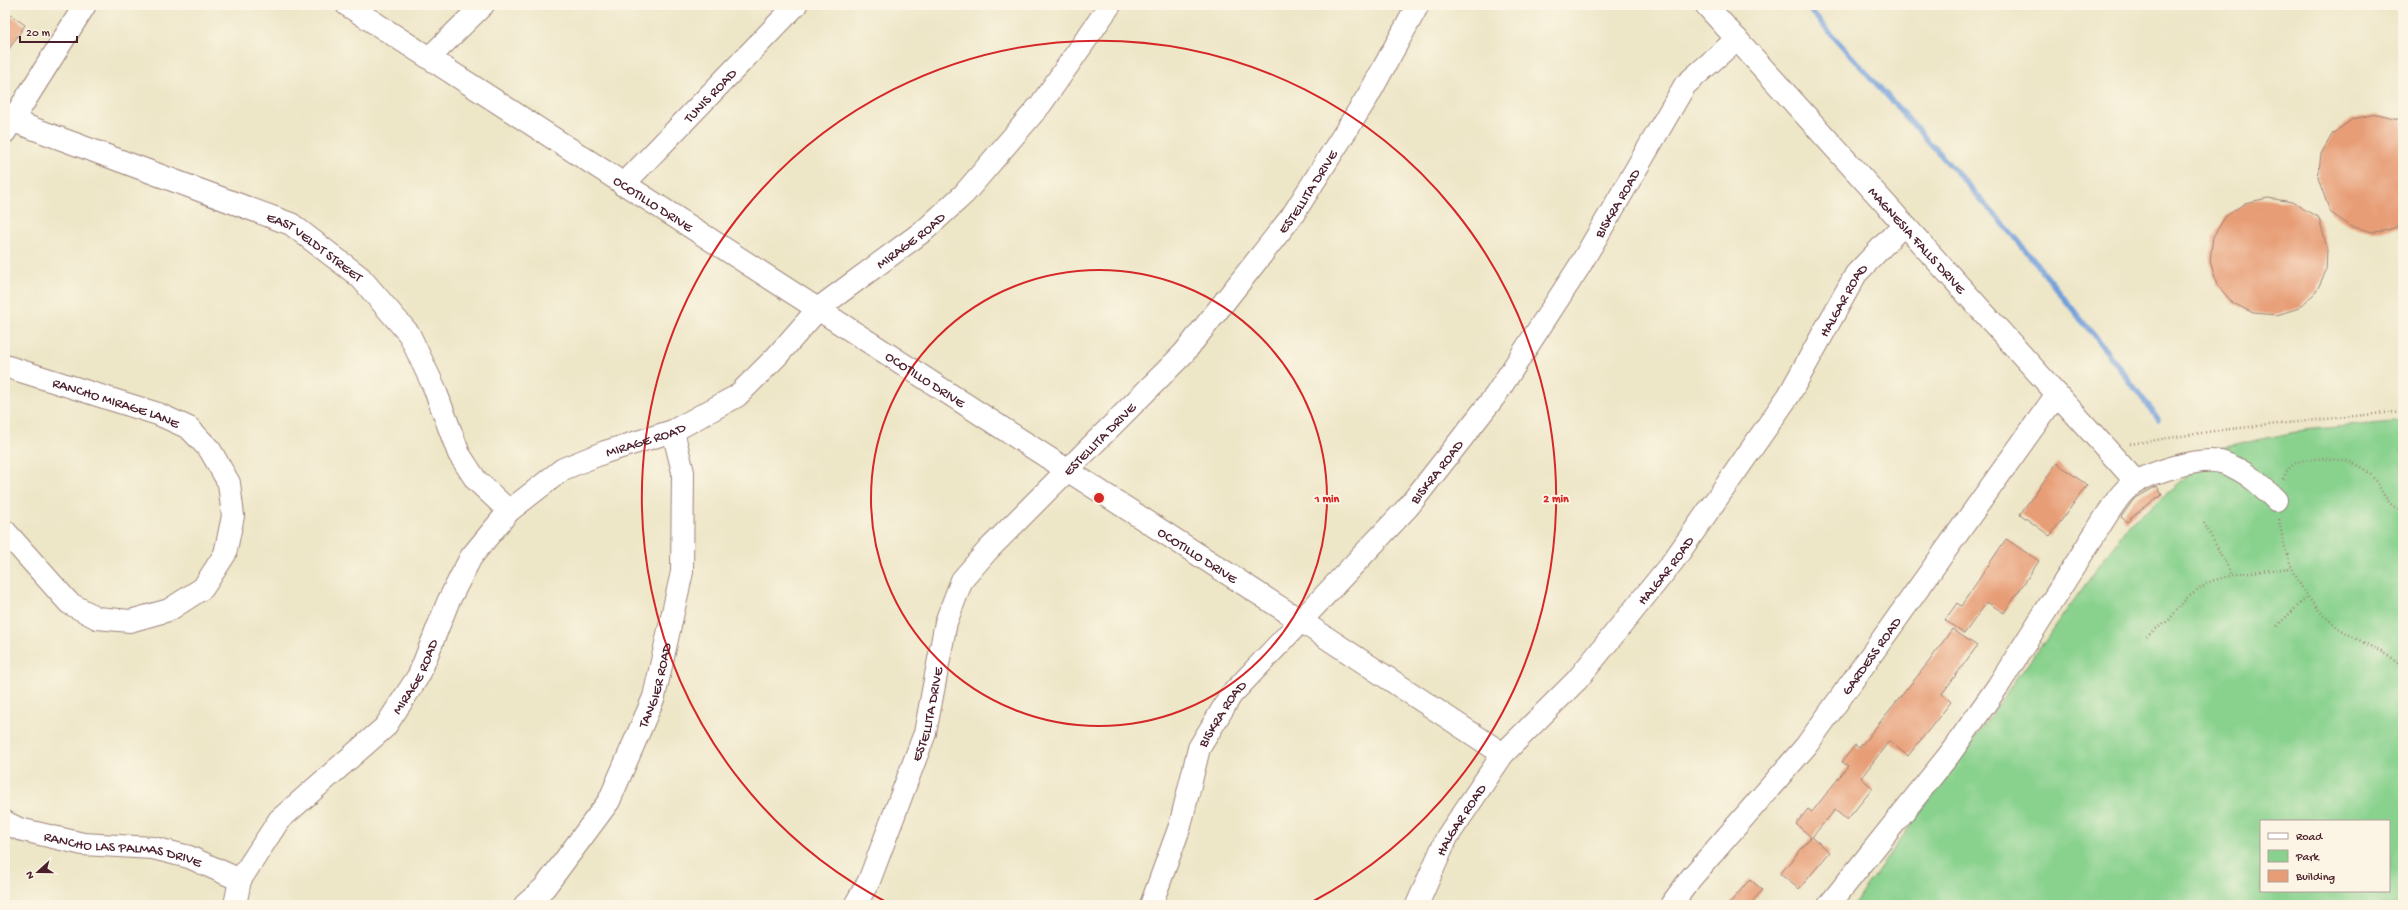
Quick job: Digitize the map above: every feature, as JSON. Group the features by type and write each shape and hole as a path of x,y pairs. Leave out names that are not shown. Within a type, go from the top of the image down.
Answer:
{"street":[{"path":"7,124 85,5"},
{"name":"OCOTILLO DRIVE","path":"347,5 623,185 819,308 1503,754"},
{"path":"429,58 483,5"},
{"name":"TUNIS ROAD","path":"623,185 796,5"},
{"name":"MIRAGE ROAD","path":"235,905 240,880 279,820 385,728 419,675 448,602 471,557 509,511 563,469 605,452 673,430 737,396 776,357 819,308 926,229 964,194 1041,104 1110,5"},
{"name":"ESTELLITA DRIVE","path":"855,905 870,882 925,733 946,622 962,580 988,550 1184,353 1292,216 1368,96 1418,5"},
{"name":"MAGNESIA FALLS DRIVE","path":"1706,5 1903,225 2130,474"},
{"name":"BISKRA ROAD","path":"1151,905 1180,826 1199,748 1231,695 1408,507 1494,396 1579,267 1685,85 1737,39"},
{"name":"EAST VELDT STREET","path":"7,124 291,224 360,276 409,334 434,387 463,460 476,480 509,511"},
{"name":"HALGAR ROAD","path":"1417,905 1447,837 1503,754 1577,680 1674,560 1790,395 1856,274 1903,225"},
{"name":"RANCHO MIRAGE LANE","path":"5,366 158,414 189,428 210,450 229,483 233,516 225,554 203,588 169,610 130,621 97,618 69,603 5,531"},
{"name":"GARDESS ROAD","path":"1671,905 1691,878 1806,746 2056,394"},
{"name":"TANGIER ROAD","path":"525,905 545,887 609,801 654,697 682,572 683,472 673,430"},
{"path":"1829,905 1949,755 1998,686 2108,513 2128,487 2154,473 2193,462 2223,462 2250,475 2276,500"},
{"name":"RANCHO LAS PALMAS DRIVE","path":"5,822 19,829 83,844 153,848 189,857 240,880"}],"path":[{"path":"2106,449 2221,430 2403,411"},
{"path":"2403,511 2386,500 2372,476 2366,471 2355,464 2334,459 2312,459 2296,462 2284,475 2276,500 2281,533 2291,568 2299,586 2339,628 2403,665"},
{"path":"2204,523 2232,575"},
{"path":"2146,636 2169,620 2187,598 2196,590 2211,581 2232,575 2291,568"},
{"path":"2277,626 2308,596"}],"green space":[{"path":"2403,421 2403,905 1853,905 2127,527 2221,448 2304,430"}],"building":[{"path":"5,11 25,25 5,55"},
{"path":"2376,114 2403,120 2403,225 2384,231 2373,232 2350,226 2330,212 2318,178 2321,154 2333,133 2353,119"},
{"path":"2268,198 2292,202 2319,218 2327,248 2326,271 2316,292 2299,308 2277,315 2253,313 2233,303 2217,285 2210,261 2213,237 2225,217 2245,203"},
{"path":"2057,463 2087,485 2050,536 2020,514"},
{"path":"2157,486 2162,495 2141,509 2127,522 2121,517 2134,499"},
{"path":"2006,539 2039,561 2004,613 1987,602 1964,634 1945,620 1957,603 1961,606"},
{"path":"1952,629 1977,646 1942,694 1951,702 1908,756 1889,741 1861,778 1873,788 1847,820 1835,810 1812,837 1830,852 1799,889 1780,874 1811,837 1796,824 1808,809 1812,812 1848,766 1842,762 1855,745 1859,748 1928,663"},
{"path":"1750,879 1762,890 1750,905 1728,905"}],"waterway":[{"path":"1805,5 2015,237 2123,372 2158,419"}]}
